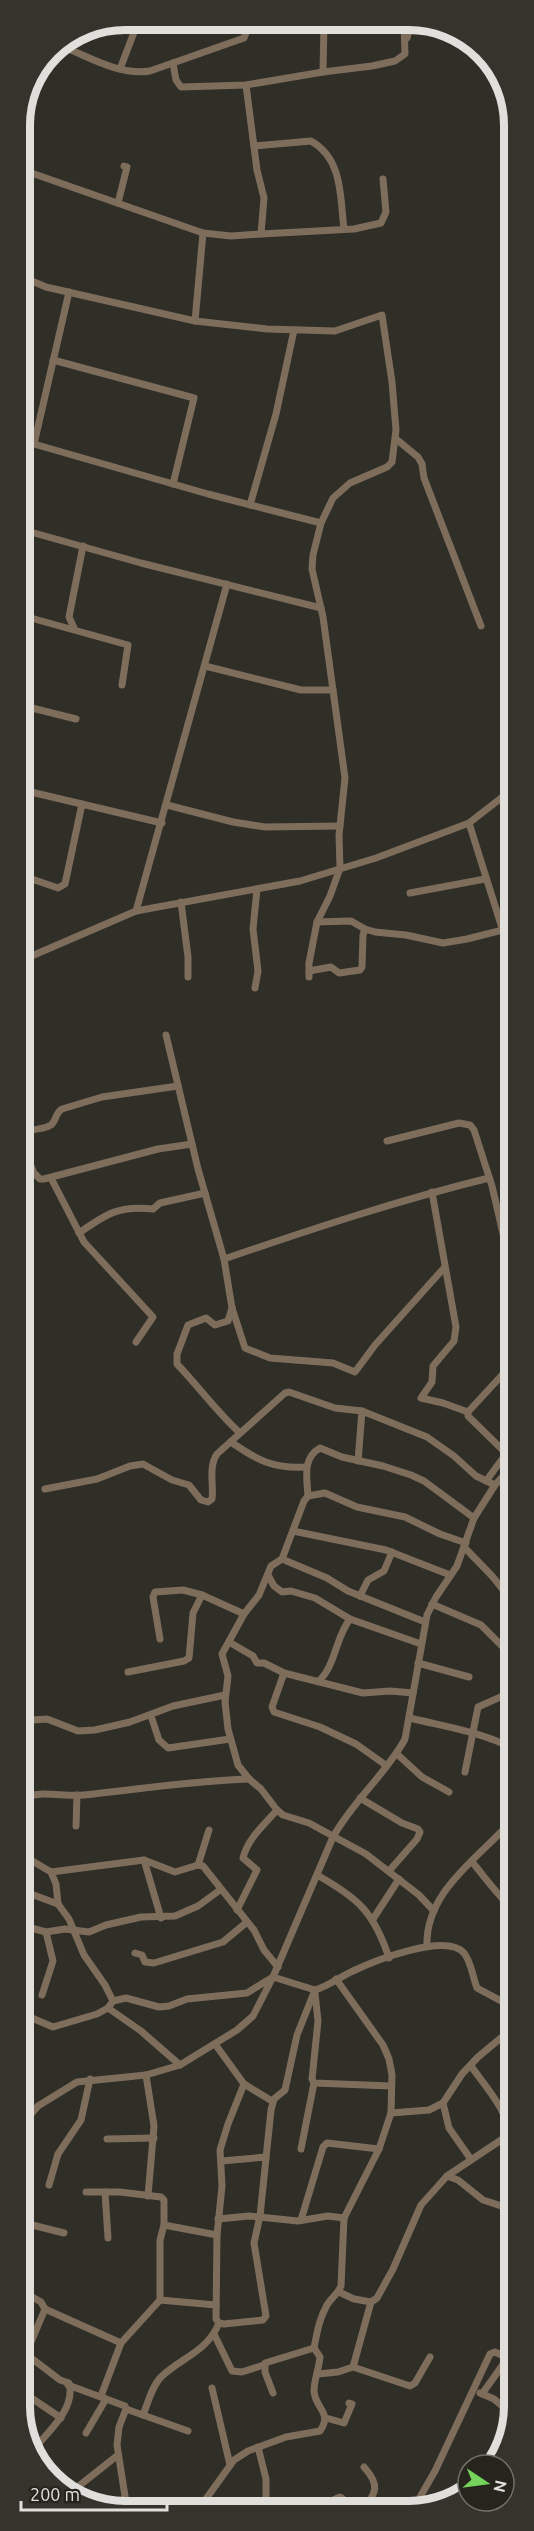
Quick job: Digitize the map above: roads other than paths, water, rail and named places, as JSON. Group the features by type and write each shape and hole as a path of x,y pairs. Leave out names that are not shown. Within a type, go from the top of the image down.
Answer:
{"street":[{"path":"120,69 134,30"},
{"path":"69,49 120,69 137,73 150,71 244,38 247,30"},
{"path":"323,72 324,30"},
{"path":"405,30 406,43"},
{"path":"173,63 176,80 181,87 246,85 395,61 405,54 409,30"},
{"path":"246,85 264,198 261,234"},
{"path":"254,146 311,141 328,155 337,172 344,229"},
{"path":"118,203 128,167 124,166"},
{"path":"30,172 203,232 231,237 371,227 381,223 386,212 383,178"},
{"path":"195,321 203,232"},
{"path":"30,280 46,287 195,321 294,330 335,331 382,315 392,382 396,439 393,462 387,468 342,488 333,498 321,523 313,555 312,569 321,608 345,778 340,826 340,868 317,922 309,974 331,967 339,973 360,970 365,929"},
{"path":"34,444 69,292"},
{"path":"250,505 276,414 294,330"},
{"path":"53,360 194,398 173,484"},
{"path":"396,439 422,464 424,478 482,626"},
{"path":"30,443 321,523"},
{"path":"30,532 321,608"},
{"path":"74,628 69,617 83,546"},
{"path":"136,911 227,584"},
{"path":"30,617 128,645 122,685"},
{"path":"205,666 301,690 333,690"},
{"path":"30,712 31,708 76,719"},
{"path":"30,791 162,824"},
{"path":"30,957 136,911 300,882 376,858 469,823 504,796"},
{"path":"30,878 58,888 65,884 81,804"},
{"path":"167,805 233,822 265,827 340,826"},
{"path":"469,823 504,937"},
{"path":"410,894 485,879"},
{"path":"255,988 258,971 253,929 257,889"},
{"path":"181,902 188,957 188,977"},
{"path":"317,922 351,921 365,929 443,942 502,931"},
{"path":"166,1035 192,1144 224,1259 232,1308 245,1348 270,1358 333,1363 355,1372 375,1345 444,1268"},
{"path":"30,1130 52,1124 57,1111 62,1108 102,1097 178,1086"},
{"path":"387,1140 459,1123 470,1125 477,1137 504,1237"},
{"path":"30,1163 36,1177 51,1178 158,1149 192,1144"},
{"path":"51,1178 84,1242 153,1317 136,1342"},
{"path":"224,1259 353,1215 489,1178"},
{"path":"432,1192 456,1327 454,1341 433,1366 432,1382 421,1398 468,1412"},
{"path":"79,1233 115,1210 135,1207 153,1209 160,1203 205,1193"},
{"path":"232,1308 228,1321 215,1325 206,1318 188,1325 177,1354 177,1364 215,1404 220,1415 240,1433"},
{"path":"468,1412 504,1373"},
{"path":"45,1489 97,1479 130,1466 143,1464 172,1480 189,1485 201,1500 208,1502 212,1499 214,1459 240,1433 289,1392 335,1408 362,1411 427,1437 477,1476 495,1485"},
{"path":"358,1461 362,1411"},
{"path":"468,1412 468,1416 504,1452"},
{"path":"231,1442 253,1457 268,1463 283,1468 306,1467"},
{"path":"308,1496 306,1467 316,1450 320,1448 342,1457 383,1466 424,1481 474,1518"},
{"path":"486,1481 504,1457"},
{"path":"30,2115 38,2106 77,2082 146,2075 180,2065 237,2031 253,2016 278,1967 333,1837 343,1820 397,1754 405,1739 425,1622 432,1604 465,1545 474,1518 504,1475"},
{"path":"434,1911 399,1879 366,1854 309,1823 283,1815 270,1798 238,1766 230,1739 225,1695 228,1676 222,1654 244,1614 259,1595 271,1566 282,1559 308,1496 325,1493 357,1507 405,1517 465,1545 504,1591"},
{"path":"293,1532 392,1552 450,1575"},
{"path":"360,1596 368,1580 384,1570 392,1552"},
{"path":"282,1559 327,1578 360,1596 425,1622"},
{"path":"268,1575 274,1586 282,1592 291,1591 315,1598 350,1619 379,1627 421,1644"},
{"path":"160,1639 153,1594 176,1589 202,1595 244,1614"},
{"path":"128,1672 184,1661 189,1658 193,1613 202,1595"},
{"path":"432,1604 481,1625 502,1646"},
{"path":"319,1681 326,1674 343,1628 350,1619"},
{"path":"229,1642 253,1656 257,1663 264,1663 284,1673 363,1693 413,1693"},
{"path":"418,1663 469,1677"},
{"path":"284,1673 272,1707 274,1712 320,1727 356,1744 387,1766"},
{"path":"30,1721 47,1719 78,1731 95,1730 151,1716 173,1706 225,1695"},
{"path":"465,1772 478,1707 504,1695"},
{"path":"151,1716 159,1740 168,1748 230,1739"},
{"path":"410,1719 472,1733 504,1744"},
{"path":"397,1754 422,1777 449,1792"},
{"path":"30,1796 45,1793 77,1795 193,1781 249,1779"},
{"path":"76,1826 77,1795"},
{"path":"360,1798 420,1832 417,1839 389,1871"},
{"path":"237,1910 257,1870 243,1858 248,1842 277,1810"},
{"path":"427,1946 427,1935 440,1896 465,1867 472,1863 504,1829"},
{"path":"198,1865 209,1830"},
{"path":"30,1859 51,1872 56,1884 58,1904 69,1919 84,1955 113,2001"},
{"path":"144,1860 161,1918"},
{"path":"51,1872 144,1860 175,1872 198,1865 207,1869 278,1967"},
{"path":"472,1863 502,1898 504,1904"},
{"path":"316,1875 356,1901 373,1919 389,1958"},
{"path":"373,1919 399,1879"},
{"path":"30,1928 46,1932 73,1930 89,1932 106,1925 141,1917 175,1916 189,1911 220,1890"},
{"path":"30,1894 58,1904"},
{"path":"135,1953 142,1955 145,1962 154,1963 223,1942 247,1922"},
{"path":"42,1995 53,1961 46,1932"},
{"path":"219,2323 263,2319 266,2316 254,2242 260,2216 272,2101 285,2090 297,2035 315,1990 389,1958 427,1946 447,1945 456,1947 464,1953 477,1988 504,2003"},
{"path":"30,2017 53,2027 97,2014 108,2008 113,2001 126,1998 159,2007 169,2006 187,1999 247,1993 273,1977 315,1990"},
{"path":"336,1979 383,2045 392,2075 390,2113 379,2149 344,2218 343,2271 339,2292 326,2306 319,2324 315,2348 320,2357 315,2395 326,2418 344,2423 352,2407 349,2403"},
{"path":"301,2149 314,2082 312,2079 318,2011 315,1990"},
{"path":"108,2008 141,2031 180,2065"},
{"path":"390,2113 429,2110 443,2103 462,2074 504,2035"},
{"path":"215,2044 244,2084 272,2101"},
{"path":"471,2066 504,2115"},
{"path":"146,2075 154,2138 148,2196"},
{"path":"49,2185 57,2154 81,2120 90,2079"},
{"path":"314,2082 391,2086"},
{"path":"219,2323 216,2319 216,2305 217,2235 222,2186 220,2150 244,2084"},
{"path":"443,2103 449,2128 470,2158"},
{"path":"107,2139 154,2138"},
{"path":"352,2367 371,2302 377,2298 393,2269 421,2205 447,2176 470,2158 504,2139"},
{"path":"301,2220 322,2147 327,2143 379,2149"},
{"path":"221,2161 266,2157"},
{"path":"447,2176 458,2180 483,2200 504,2207"},
{"path":"86,2192 161,2197 164,2200 164,2224 160,2240 160,2300 121,2343 103,2398 86,2433"},
{"path":"105,2192 108,2238"},
{"path":"218,2219 260,2216 301,2220 328,2216 344,2218"},
{"path":"30,2224 64,2233"},
{"path":"164,2224 217,2235"},
{"path":"339,2292 354,2299 371,2302"},
{"path":"30,2296 40,2302 45,2309 121,2343"},
{"path":"160,2300 216,2305"},
{"path":"30,2345 45,2309"},
{"path":"143,2415 161,2377 210,2341 219,2323"},
{"path":"214,2334 232,2371 242,2372 264,2365 272,2359 315,2348"},
{"path":"418,2500 435,2471 490,2354 495,2352 504,2356"},
{"path":"30,2357 60,2380 69,2383 70,2393 61,2418 38,2444"},
{"path":"318,2374 338,2373 352,2367 410,2386 415,2383 430,2357"},
{"path":"264,2365 273,2393"},
{"path":"482,2394 504,2369"},
{"path":"68,2385 188,2431"},
{"path":"212,2388 230,2465"},
{"path":"472,2392 494,2399 504,2406"},
{"path":"30,2397 61,2418"},
{"path":"126,2409 117,2436 126,2501"},
{"path":"205,2501 230,2465 241,2456 286,2437 320,2431 326,2418"},
{"path":"258,2447 266,2479 265,2501"},
{"path":"78,2488 118,2455"},
{"path":"364,2468 375,2481 376,2489 369,2501"},
{"path":"331,2501 340,2497 343,2501"}]}
